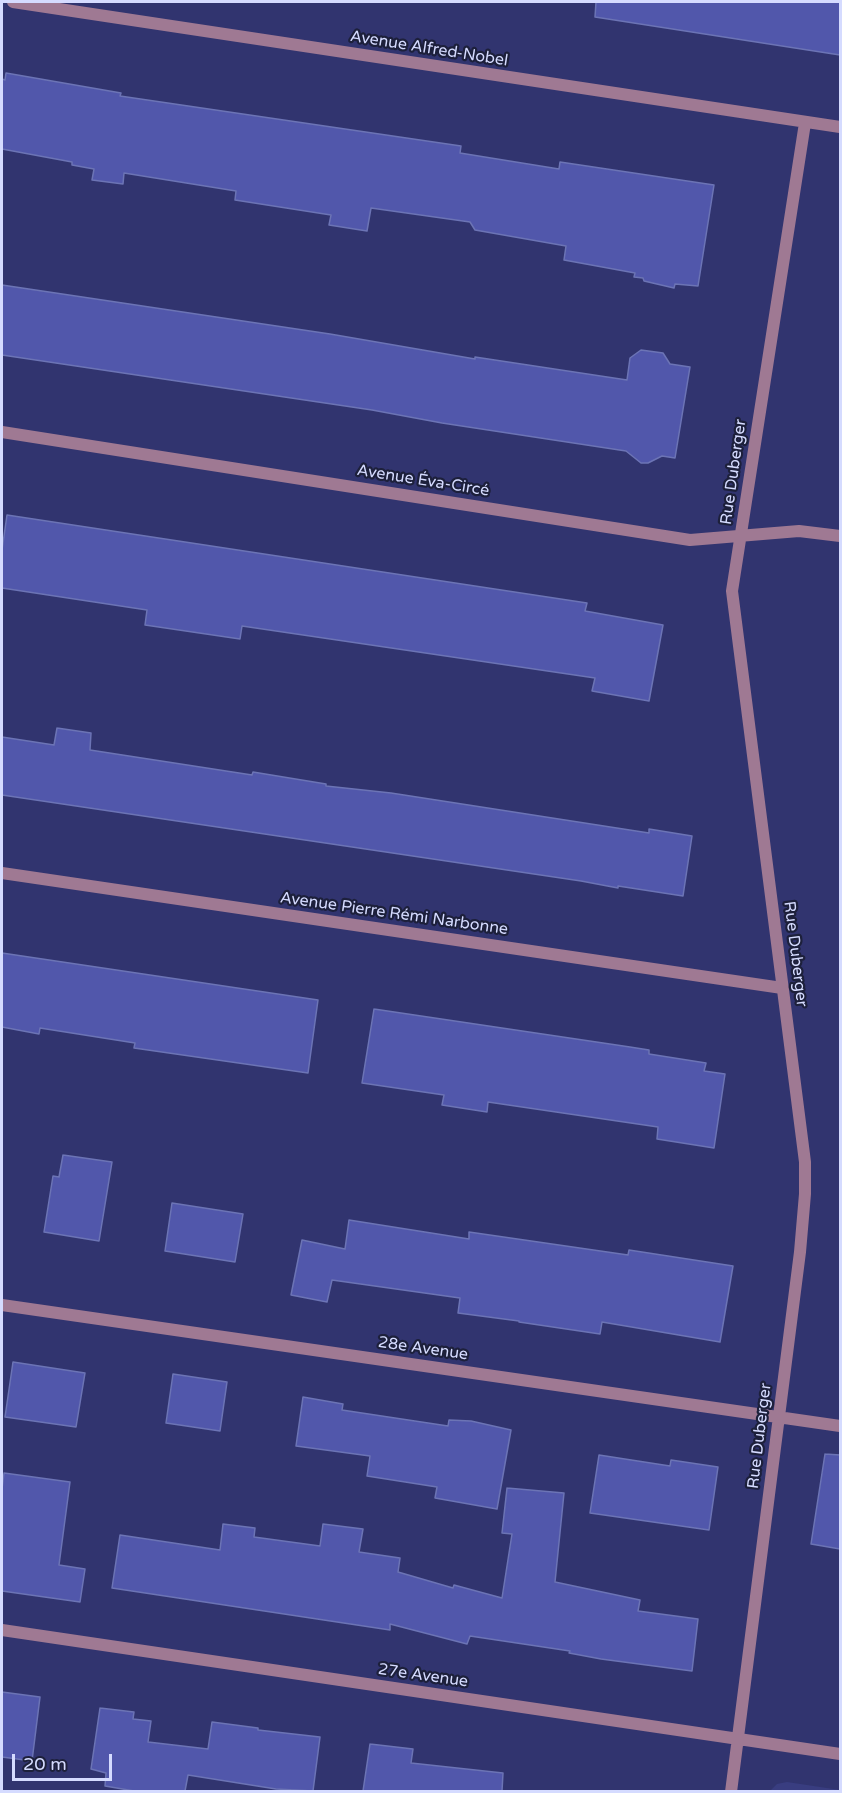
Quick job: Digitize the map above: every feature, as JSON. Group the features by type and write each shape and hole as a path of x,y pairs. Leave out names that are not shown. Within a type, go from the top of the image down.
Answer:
{"street":[{"name":"Avenue Alfred-Nobel","path":"13,2 840,127"},
{"name":"Rue Duberger","path":"731,1791 800,1252 805,1194 805,1162 732,591 805,123"},
{"name":"Avenue Éva-Circé","path":"2,432 690,540 799,531 840,536"},
{"name":"Avenue Pierre Rémi Narbonne","path":"2,873 782,988"},
{"name":"28e Avenue","path":"2,1305 840,1426"},
{"name":"27e Avenue","path":"2,1630 840,1754"}],"shaded area":[{"path":"787,1782 840,1791 770,1791 777,1784"}],"building":[{"path":"596,2 840,2 840,55 595,17"},
{"path":"6,73 121,93 120,96 461,146 460,153 559,169 560,162 714,185 698,286 675,284 674,288 644,281 643,278 634,277 635,273 564,260 566,246 475,230 470,222 371,208 367,231 329,225 331,215 235,200 236,191 124,173 123,184 92,180 94,169 72,165 72,162 2,149 2,79 5,80"},
{"path":"2,285 330,334 475,359 475,357 627,380 630,358 641,350 663,353 670,364 690,367 675,458 662,456 648,463 641,463 626,451 372,410 2,355"},
{"path":"7,515 587,603 585,611 663,625 649,701 592,691 595,678 242,626 240,639 145,625 147,610 2,588 2,550"},
{"path":"57,728 91,733 90,750 252,775 253,772 326,784 326,786 391,793 649,833 649,829 692,836 683,896 2,795 2,737 54,745"},
{"path":"2,953 318,1000 308,1073 134,1048 135,1043 40,1028 39,1034 2,1027"},
{"path":"374,1009 649,1050 649,1054 706,1063 704,1071 725,1074 714,1148 657,1139 658,1127 488,1102 487,1112 442,1105 444,1095 362,1083"},
{"path":"63,1155 112,1162 99,1241 44,1232 53,1176 59,1177"},
{"path":"172,1203 243,1214 235,1262 165,1251"},
{"path":"349,1220 469,1239 469,1232 628,1255 629,1250 733,1266 720,1342 602,1322 600,1334 458,1313 460,1298 332,1280 327,1302 291,1295 302,1240 345,1249"},
{"path":"13,1362 85,1373 76,1427 5,1417"},
{"path":"173,1374 227,1382 220,1431 166,1423"},
{"path":"303,1397 343,1404 342,1410 448,1426 449,1420 471,1421 511,1430 497,1509 435,1498 437,1487 367,1476 370,1456 296,1446"},
{"path":"825,1454 840,1455 840,1549 811,1544"},
{"path":"599,1455 670,1466 671,1460 718,1467 709,1530 590,1513"},
{"path":"4,1473 70,1482 59,1565 85,1569 80,1602 2,1591"},
{"path":"507,1488 564,1493 555,1582 640,1600 638,1611 698,1619 692,1671 601,1659 569,1653 570,1651 470,1636 467,1644 390,1624 390,1630 112,1588 120,1535 220,1550 223,1524 255,1528 254,1537 320,1546 323,1524 363,1529 359,1552 400,1558 398,1572 453,1588 454,1585 502,1598 512,1534 502,1533"},
{"path":"2,1692 40,1697 32,1761 2,1757"},
{"path":"100,1708 134,1712 133,1719 151,1721 148,1742 208,1749 212,1722 320,1737 313,1791 276,1789 188,1775 185,1791 134,1791 105,1786 106,1773 91,1769"},
{"path":"370,1744 413,1749 411,1763 503,1773 502,1791 363,1791"}]}
